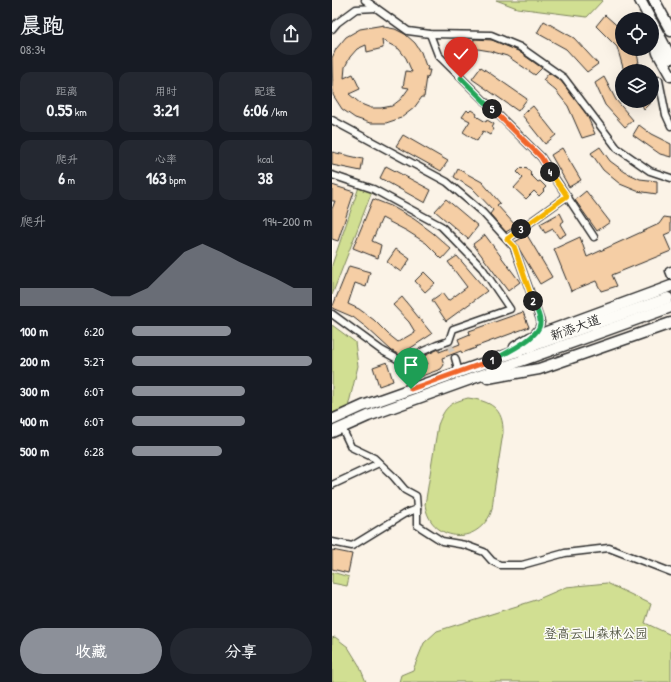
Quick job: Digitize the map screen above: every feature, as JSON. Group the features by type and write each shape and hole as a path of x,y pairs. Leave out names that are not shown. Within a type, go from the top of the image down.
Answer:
{"main road":[{"path":"640,0 646,12"},
{"path":"654,0 671,31"},
{"path":"659,35 671,58"},
{"path":"659,55 671,76"},
{"path":"497,358 530,338 671,286"},
{"name":"新添大道","path":"332,420 363,406 497,358 669,303"},
{"name":"新添大道","path":"332,432 368,416 669,303"},
{"path":"458,383 539,369 671,323"}],"street":[{"path":"364,0 408,31 430,34 491,36 520,47 564,78 618,148 650,171 671,178"},
{"path":"332,29 337,23 356,9 376,8"},
{"path":"430,34 438,55 541,157 594,237"},
{"path":"659,80 666,115 671,126"},
{"path":"332,120 447,182 483,213 514,246 540,322 538,329 530,338"},
{"path":"332,175 373,189 442,226 482,268 510,308 453,329 450,344 437,345 401,361 381,350 332,314"},
{"path":"507,239 567,196"},
{"path":"671,270 669,271 671,276"},
{"path":"454,358 460,372"},
{"path":"342,428 351,446 374,458 393,476 404,490 416,496 417,525 442,540 465,545 484,552 492,561 500,565 522,565 565,553 609,548 671,572"},
{"path":"332,485 379,463"},
{"path":"332,542 352,546 404,514 417,508"}],"green space":[{"path":"496,0 603,0 587,17 517,8"},
{"path":"360,184 373,189 332,295 332,265"},
{"path":"332,325 355,342 358,366 348,407 332,413"},
{"path":"468,398 483,401 494,407 501,417 503,433 490,515 477,530 459,536 446,533 438,528 429,518 425,505 438,425 448,407 456,402"},
{"path":"332,572 349,577 347,586 332,583"},
{"name":"登高云山森林公园","path":"607,583 651,604 645,623 671,635 671,682 399,682 401,675 413,670 424,643 437,631 536,600 566,587"},
{"path":"335,637 348,647 359,665 366,682 332,682 332,638"}],"building":[{"path":"605,15 615,24 615,45 596,26"},
{"path":"544,21 574,38 598,64 587,72 566,49 537,33"},
{"path":"384,25 384,27 395,29 405,34 415,43 421,52 426,66 428,67 427,70 430,70 428,78 427,77 424,97 422,97 414,108 401,118 386,123 370,123 355,118 342,109 333,95 332,58 336,49 346,37 360,29","holes":["382,40 399,49 406,58 412,72 406,71 403,87 409,88 401,99 392,106 371,108 361,104 349,94 360,89 353,74 344,78 345,67 350,57 357,49 366,45 367,52 383,48"]},
{"path":"474,39 492,40 518,51 542,68 535,75 507,56 472,48"},
{"path":"620,56 638,56 639,63 637,64 622,64"},
{"path":"481,67 527,99 518,111 472,79"},
{"path":"549,73 561,81 587,115 595,134 582,138 568,106 556,91 543,80"},
{"path":"604,77 615,98 615,108 623,108 633,120 625,127 605,105 595,83"},
{"path":"533,106 556,135 545,144 522,115"},
{"path":"467,110 469,112 471,110 477,114 476,116 486,122 487,120 494,124 492,128 494,129 490,135 483,131 477,141 463,132 470,121 462,117"},
{"path":"639,125 651,134 671,144 671,157 660,154 633,135"},
{"path":"403,135 448,161 441,171 396,146"},
{"path":"600,147 610,161 625,172 640,179 657,181 657,194 637,191 620,184 603,170 591,153"},
{"path":"562,148 581,180 569,187 551,155"},
{"path":"332,152 363,159 361,171 332,165"},
{"path":"386,166 431,190 425,203 380,178"},
{"path":"522,167 524,169 526,167 531,173 530,174 538,182 540,181 546,187 539,196 534,191 526,199 514,188 523,178 517,172"},
{"path":"458,169 482,182 500,203 497,205 516,226 506,232 490,214 493,210 474,190 454,177"},
{"path":"332,185 354,192 338,241 332,239 332,209 335,201 332,201"},
{"path":"586,191 610,222 597,231 575,200"},
{"path":"373,199 391,206 414,219 451,249 442,259 426,243 382,218 372,241 381,245 378,258 353,248"},
{"path":"446,199 478,226 468,239 435,211"},
{"path":"560,213 564,221 560,224 566,234 559,238 553,229 545,233 540,224"},
{"path":"664,217 671,218 671,232 664,235 671,251 612,275 617,286 601,291 596,281 571,291 554,249 580,237 587,257 659,224"},
{"path":"485,235 520,282 508,291 473,244"},
{"path":"527,235 552,277 540,284 515,242"},
{"path":"396,249 410,259 401,272 387,262"},
{"path":"457,256 487,291 446,321 432,300 442,293 448,301 467,287 448,262"},
{"path":"349,266 370,272 366,287 355,283 348,304 359,309 374,320 398,342 415,332 409,322 393,305 402,297 432,334 400,355 392,351 353,317 332,308"},
{"path":"424,272 435,283 425,292 415,281"},
{"path":"523,312 529,327 462,353 461,351 442,358 444,365 441,369 408,381 404,372 427,364 424,356 439,349 439,352 460,344 458,339 470,334 469,331"},
{"path":"387,362 393,381 379,386 373,367"},
{"path":"332,550 352,554 348,573 332,569"}],"tunnel":[{"path":"450,346 455,358"}],"route":[{"path":"411,389 497,358 530,338 538,329 540,322 514,246 507,239 567,196 541,157 461,78"}]}
